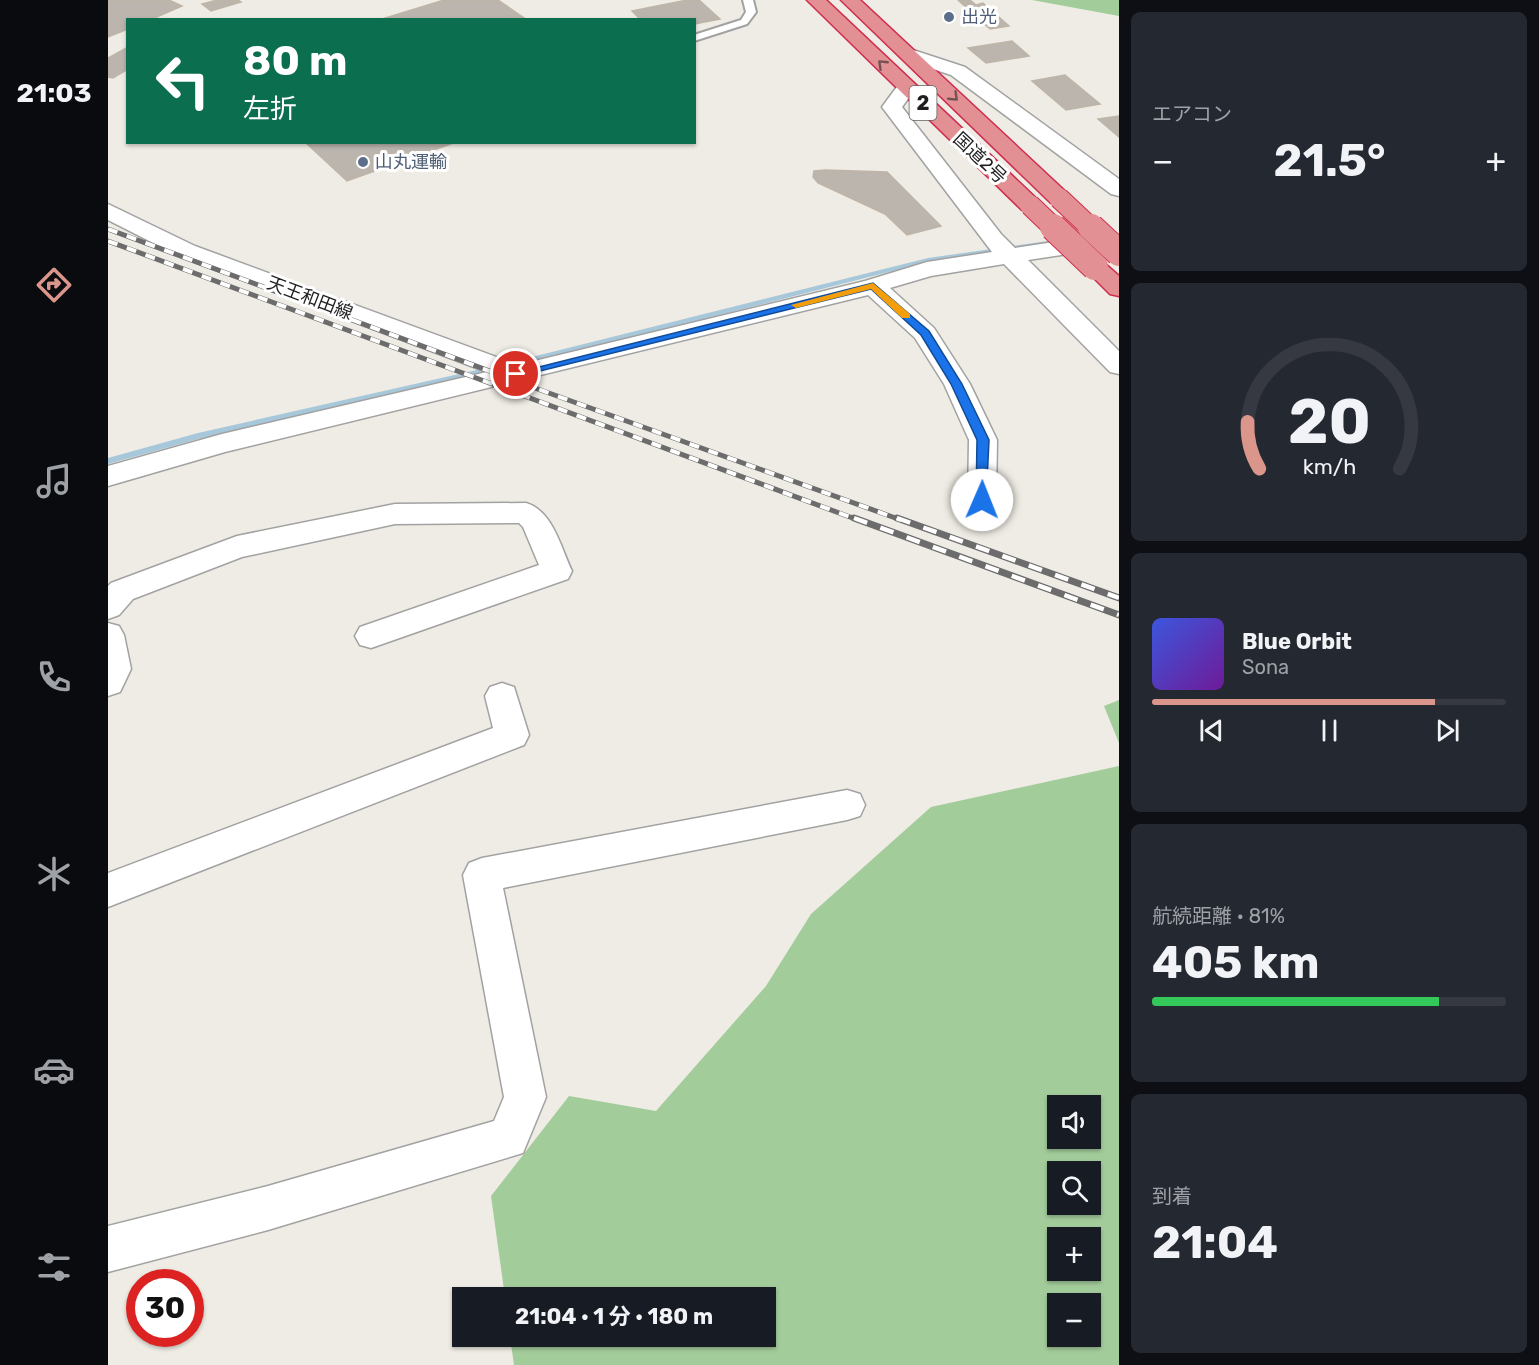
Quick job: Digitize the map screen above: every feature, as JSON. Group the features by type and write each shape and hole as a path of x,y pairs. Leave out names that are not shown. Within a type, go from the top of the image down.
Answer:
{"highway":[{"name":"国道2号","path":"816,0 1119,289"},
{"name":"国道2号","path":"850,0 1119,253"}],"street":[{"path":"910,55 958,71 1115,186"},
{"path":"906,88 892,107 1003,251 1119,366"},
{"name":"天王和田線","path":"108,210 187,251 515,374"},
{"path":"108,476 222,442 515,374 873,286 927,269 1003,251 1119,240"},
{"path":"873,286 925,333 957,384 983,440 982,500"},
{"path":"108,607 122,591 237,547 395,514 526,513 536,522 557,571 371,636"},
{"path":"108,635 115,669 108,683"},
{"path":"108,890 512,735 502,696"},
{"path":"108,1249 268,1208 508,1138 525,1097 482,875 847,805"}],"lane":[{"path":"696,37 744,22 751,12 748,0"}],"green space":[{"path":"1032,0 1119,0 1119,16"},
{"path":"1119,700 1119,743 1104,706"},
{"path":"1119,766 1119,1365 514,1365 511,1347 776,1347 776,1287 504,1287 491,1196 569,1096 656,1111 766,986 811,914 931,807"}],"building":[{"path":"108,0 169,0 182,6 155,18 126,18 126,30 108,37"},
{"path":"217,0 241,2 211,11 202,4"},
{"path":"444,0 498,0 524,18 386,18"},
{"path":"687,0 699,0 720,19 696,24 696,18 639,18 632,11"},
{"path":"958,0 970,0 976,5 983,3 1009,26 990,29"},
{"path":"1012,41 1029,56 986,63 968,48"},
{"path":"126,48 126,70 113,78 108,77 108,58"},
{"path":"1065,75 1100,104 1066,110 1032,81"},
{"path":"1119,116 1119,137 1098,119"},
{"name":"山丸運輸","path":"307,144 450,144 347,181"},
{"path":"814,171 887,172 941,226 907,235 885,214 818,183 813,177"}],"waterway":[{"path":"108,461 198,436 512,365 928,260 1062,241"}],"railway":[{"path":"108,229 535,388 901,520"},
{"path":"108,241 858,520"},
{"path":"854,518 1119,615"},
{"path":"897,518 1119,598"}],"slow traffic":[{"path":"796,305 873,286 906,316"}],"place":[{"name":"出光","path":"949,17"},
{"name":"山丸運輸","path":"363,162"}],"route":[{"path":"516,374 873,286 925,333 957,384 983,440 982,500"}]}
